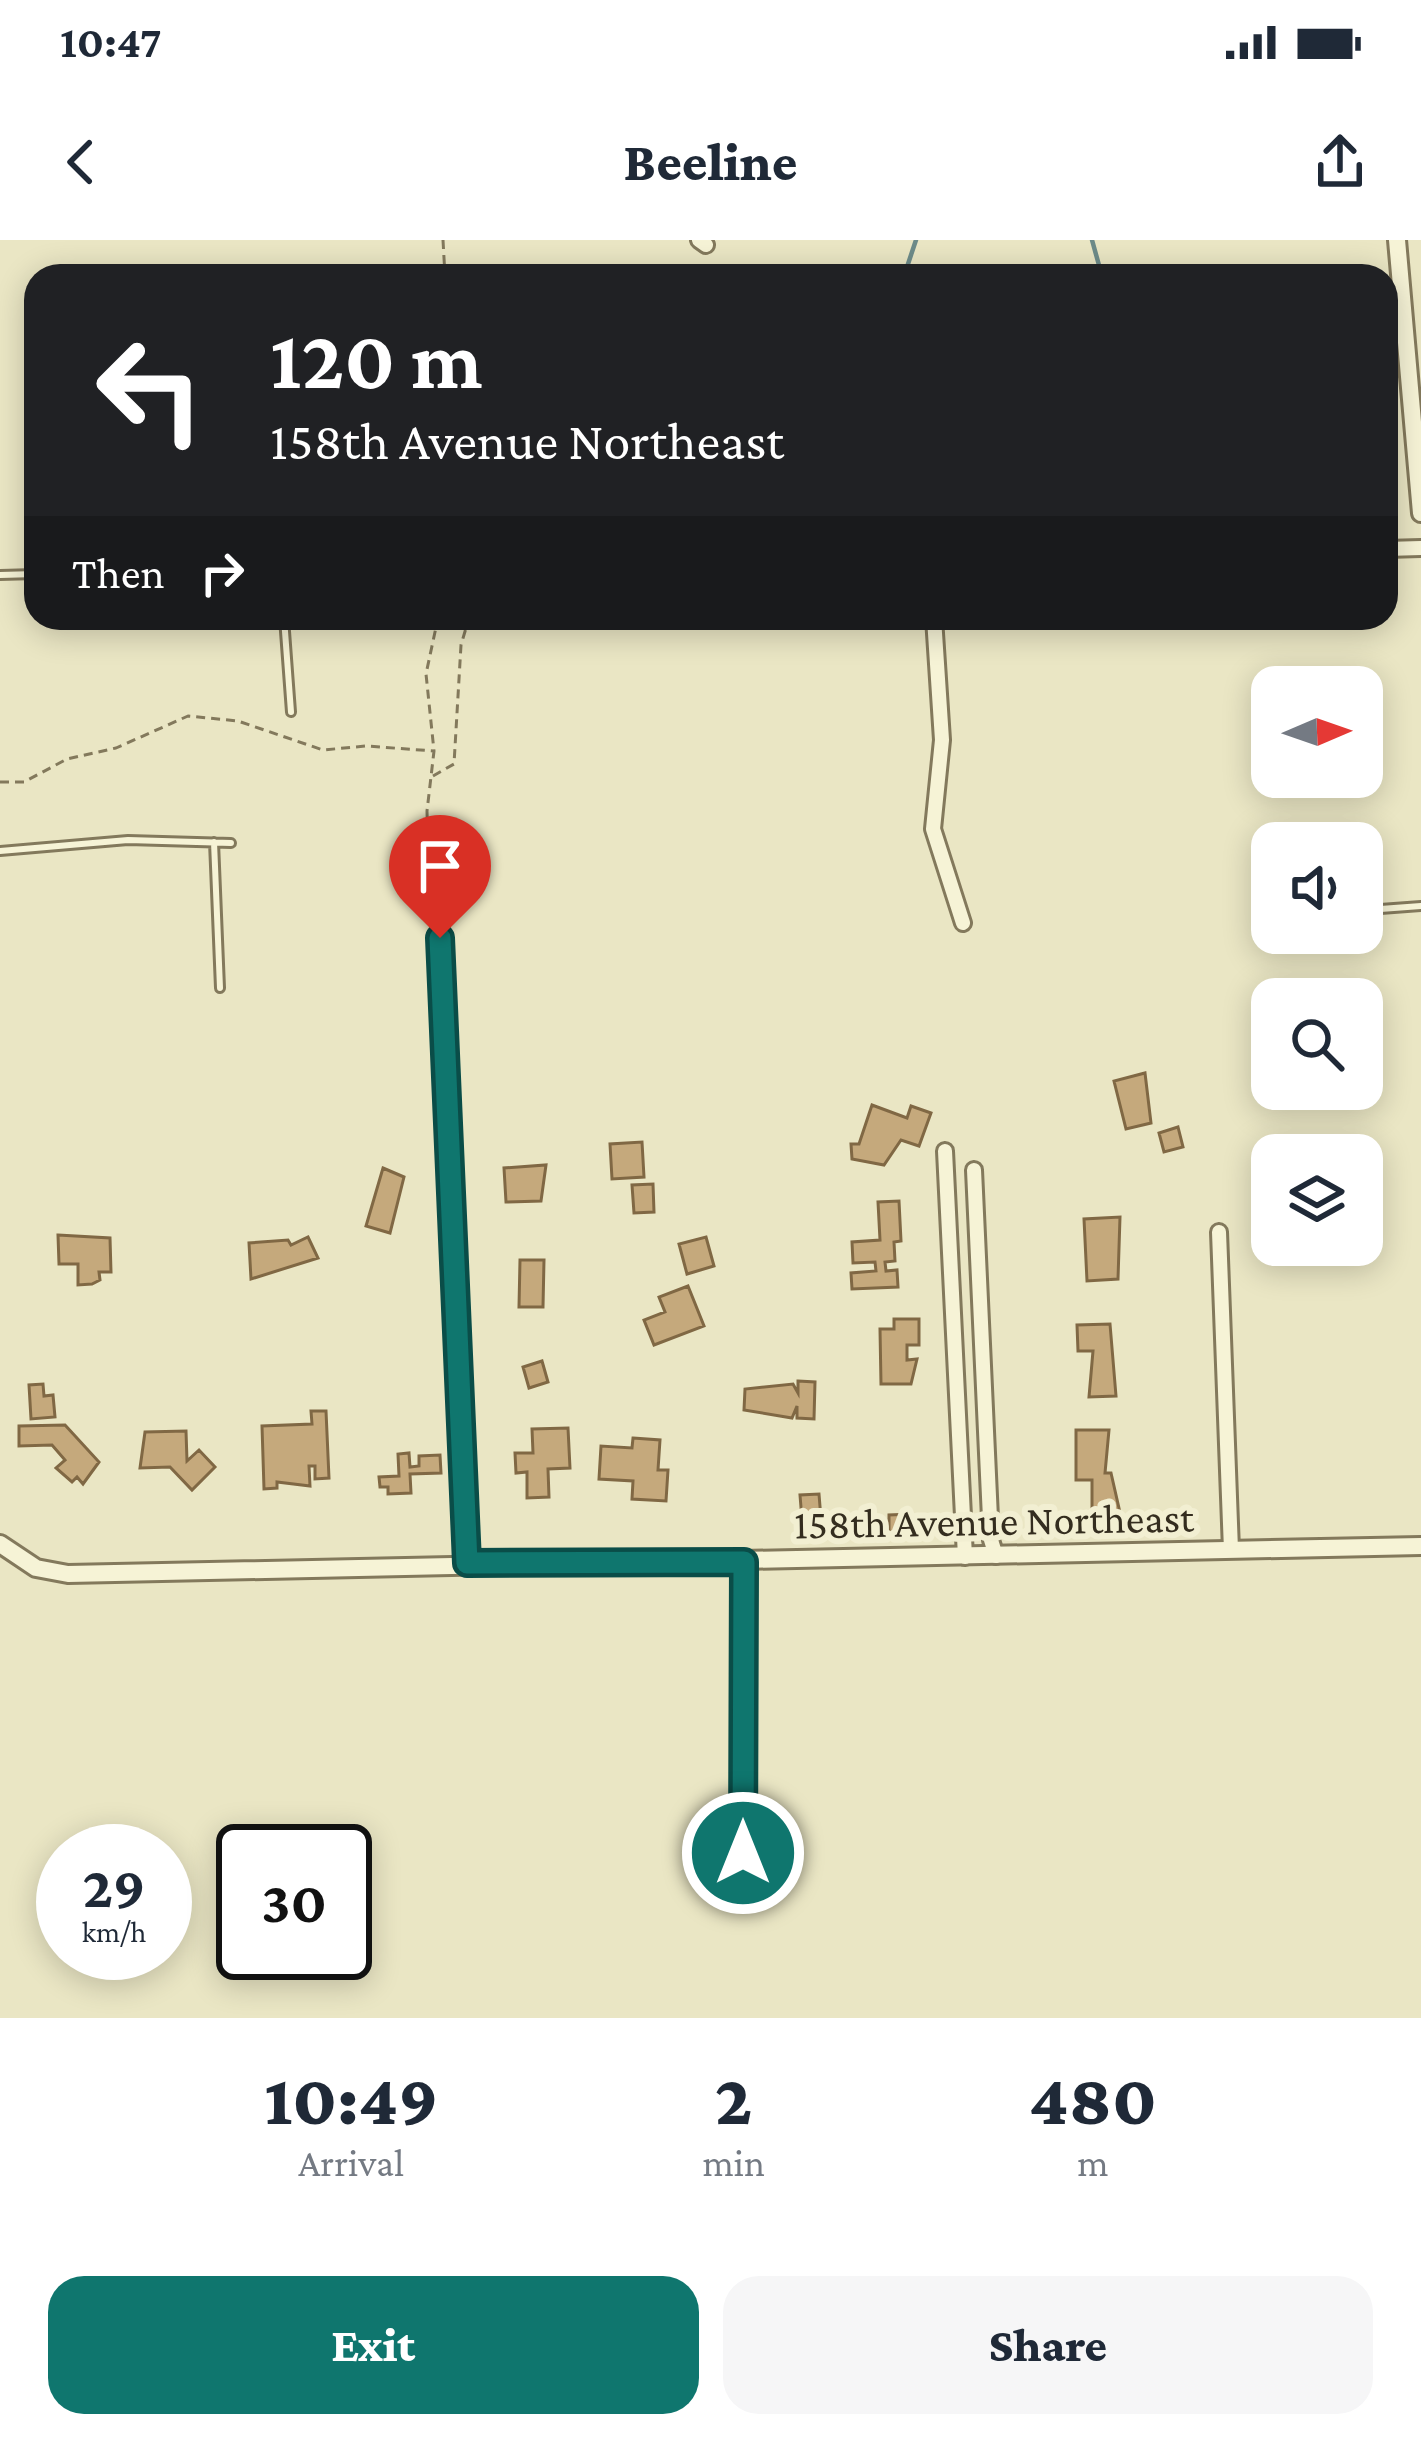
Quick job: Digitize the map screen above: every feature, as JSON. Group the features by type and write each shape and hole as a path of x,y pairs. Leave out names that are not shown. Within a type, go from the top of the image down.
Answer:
{"street":[{"path":"1397,240 1421,513"},
{"path":"935,630 942,740 933,829 963,923"},
{"path":"440,920 467,1563"},
{"path":"945,1151 964,1557"},
{"path":"974,1170 991,1540 996,1556"},
{"path":"1220,1232 1231,1550"},
{"name":"158th Avenue Northeast","path":"0,1544 36,1568 68,1574 1421,1546"},
{"path":"743,1853 744,1562"}],"lane":[{"path":"285,630 291,712"},
{"path":"0,851 128,840 231,843"},
{"path":"214,842 220,988"},
{"path":"1383,909 1421,907"}],"path":[{"path":"435,630 426,674 434,751 429,888 440,920"},
{"path":"431,777 454,764 460,645 465,630"},
{"path":"0,782 24,782 67,759 133,742 188,716 238,722 323,750 366,746 434,751"}],"building":[{"path":"1145,1073 1151,1123 1126,1129 1114,1081"},
{"path":"872,1105 907,1118 911,1106 931,1113 919,1146 901,1140 884,1165 852,1159 851,1144 859,1144"},
{"path":"1178,1127 1183,1147 1164,1152 1159,1133"},
{"path":"642,1142 644,1177 612,1179 610,1144"},
{"path":"546,1165 541,1201 506,1202 504,1168"},
{"path":"383,1168 404,1177 390,1233 366,1226"},
{"path":"653,1184 654,1212 634,1213 632,1185"},
{"path":"899,1201 901,1241 894,1242 895,1261 885,1262 886,1271 897,1270 898,1287 852,1289 851,1273 876,1271 875,1262 853,1263 852,1242 880,1240 878,1202"},
{"path":"1120,1217 1118,1279 1087,1281 1084,1219"},
{"path":"58,1235 110,1238 111,1272 99,1272 100,1280 78,1285 78,1264 59,1264"},
{"path":"308,1237 318,1258 251,1279 249,1243 288,1240 291,1245"},
{"path":"706,1237 714,1266 687,1274 679,1244"},
{"path":"520,1260 544,1260 543,1307 519,1307"},
{"path":"688,1286 704,1326 654,1345 644,1320 665,1312 659,1297"},
{"path":"894,1319 919,1319 919,1345 907,1345 907,1360 917,1359 911,1384 881,1384 880,1329 894,1329"},
{"path":"1110,1324 1116,1396 1089,1397 1093,1351 1078,1351 1077,1325"},
{"path":"542,1361 548,1382 529,1388 523,1367"},
{"path":"798,1381 815,1382 814,1419 797,1418 797,1406 792,1418 744,1410 745,1389 793,1384 798,1393"},
{"path":"43,1384 44,1396 53,1395 55,1417 31,1419 29,1385"},
{"path":"311,1411 326,1411 329,1478 315,1479 315,1466 309,1466 310,1486 277,1482 277,1488 264,1489 262,1426 312,1424"},
{"path":"65,1425 99,1462 83,1484 77,1477 72,1482 56,1468 65,1460 52,1445 19,1446 19,1426"},
{"path":"568,1428 570,1468 548,1469 549,1497 527,1498 527,1472 516,1473 515,1453 533,1453 532,1429"},
{"path":"1076,1430 1109,1430 1105,1473 1111,1473 1121,1517 1092,1517 1092,1480 1076,1480"},
{"path":"186,1431 187,1461 199,1450 215,1467 192,1490 170,1467 140,1468 145,1432"},
{"path":"633,1438 660,1440 658,1470 668,1470 666,1501 632,1499 633,1481 599,1479 601,1446 632,1448"},
{"path":"409,1453 410,1467 419,1466 419,1456 440,1455 441,1473 410,1474 411,1493 388,1494 388,1487 380,1487 379,1477 399,1476 398,1454"},
{"path":"819,1494 821,1519 802,1520 800,1495"},
{"path":"911,1514 911,1532 889,1532 889,1515"}],"waterway":[{"path":"908,264 916,240"},
{"path":"1092,240 1099,264"}],"route":[{"path":"440,938 467,1563 744,1562 743,1853"}]}
